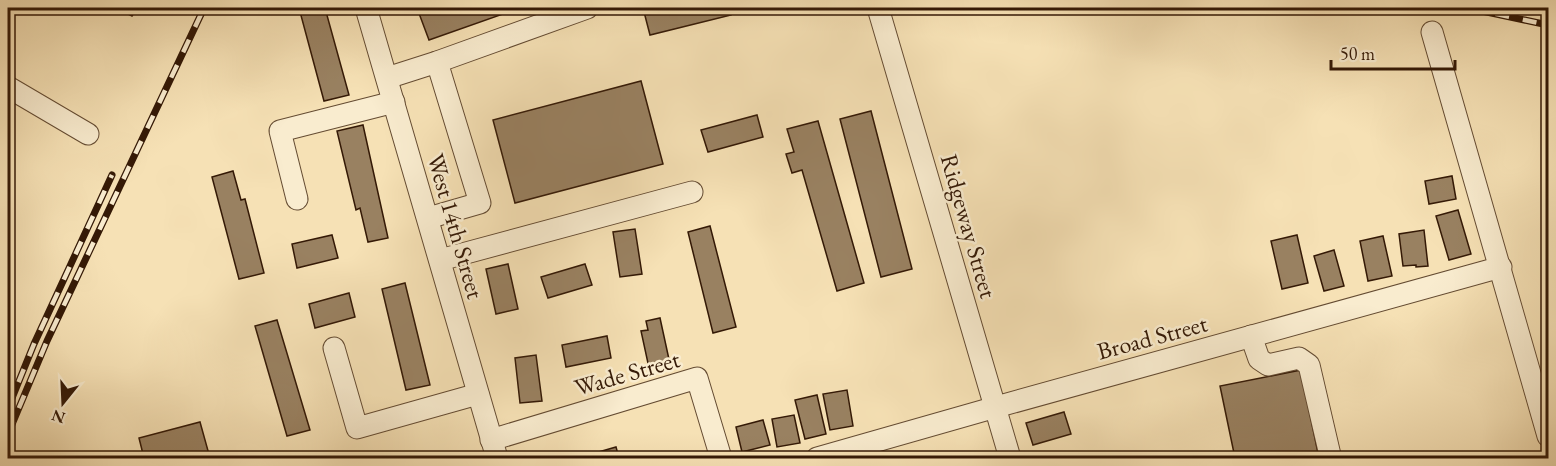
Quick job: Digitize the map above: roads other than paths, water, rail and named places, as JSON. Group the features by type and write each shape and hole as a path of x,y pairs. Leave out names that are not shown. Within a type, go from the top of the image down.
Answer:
{"street":[{"name":"West 14th Street","path":"366,8 494,449"},
{"path":"387,78 587,8"},
{"name":"Ridgeway Street","path":"878,8 1010,459"},
{"path":"1432,32 1548,436"},
{"path":"428,218 480,203 437,62"},
{"path":"8,87 88,134"},
{"path":"297,199 280,131 394,102"},
{"path":"440,260 692,192"},
{"name":"Broad Street","path":"817,459 1501,267"},
{"path":"1251,336 1259,359 1268,365 1299,358 1309,365 1326,435 1329,459"},
{"path":"334,348 357,428 478,394"},
{"name":"Wade Street","path":"494,449 697,378 721,459"}],"railway":[{"path":"8,434 47,341 204,8"},
{"path":"1468,8 1548,25"},
{"path":"8,408 34,344 112,175"}]}
